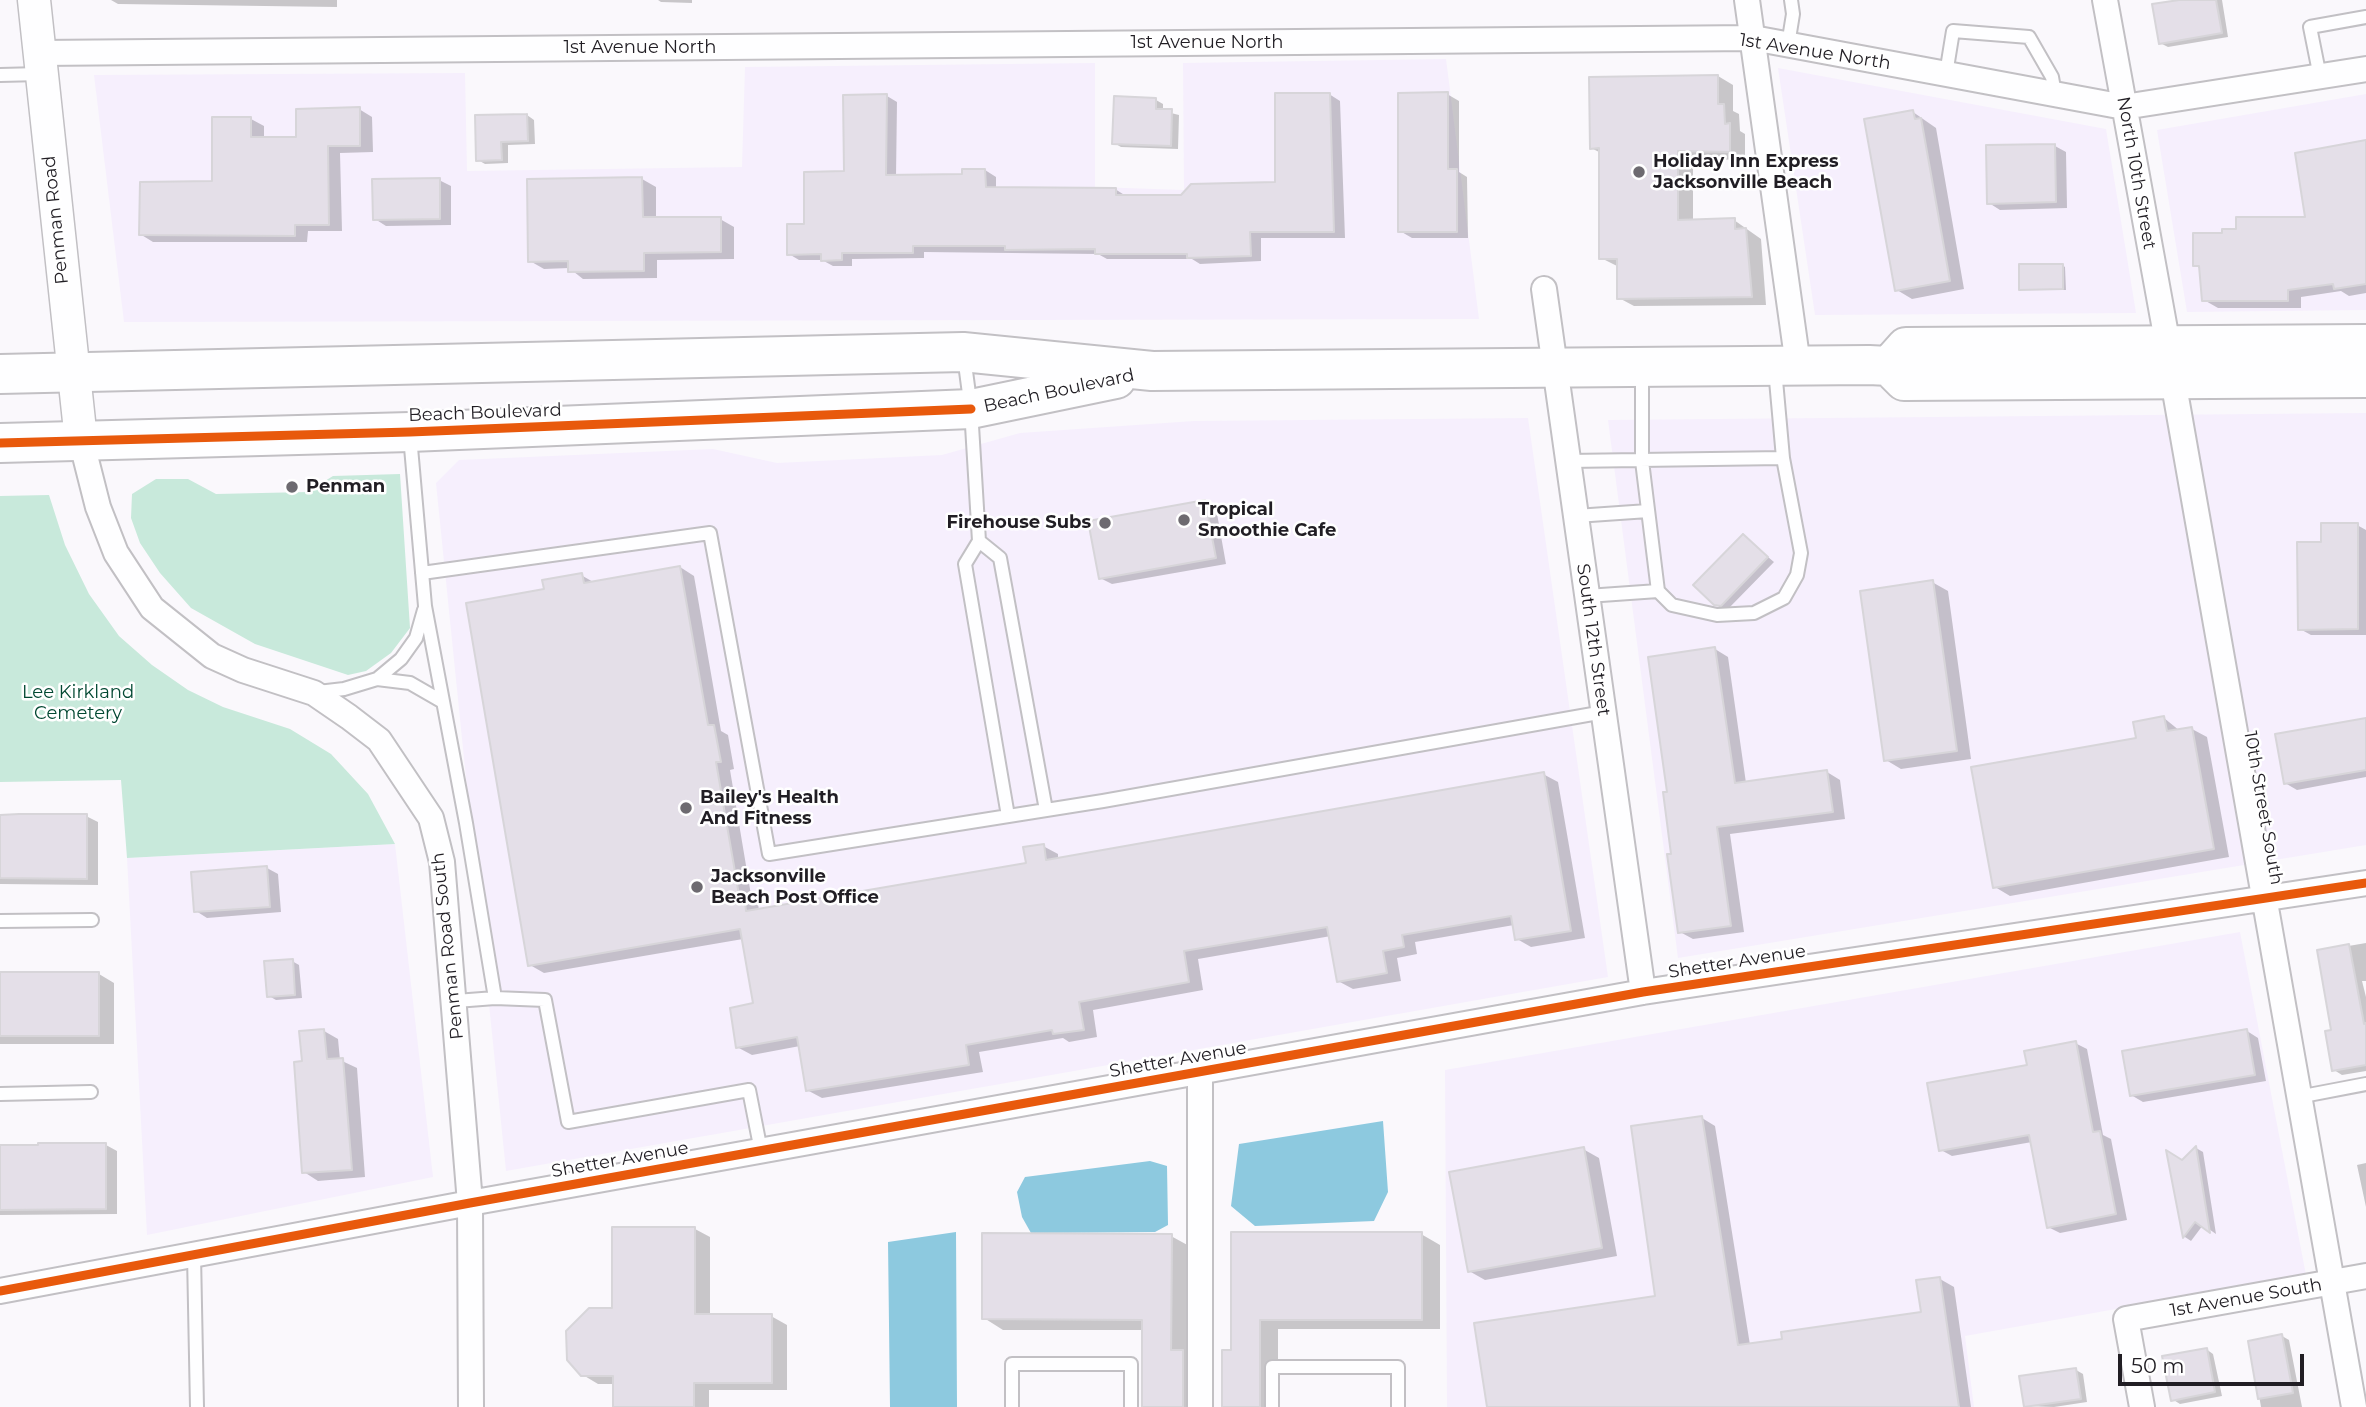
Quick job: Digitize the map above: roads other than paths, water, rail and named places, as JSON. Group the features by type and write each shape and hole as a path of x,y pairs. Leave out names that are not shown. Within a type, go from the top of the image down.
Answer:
{"highway":[{"path":"2171,363 2177,370 2200,360 2276,357 2291,345 2366,344"},
{"path":"1889,366 1906,347 2366,378"},
{"path":"0,374 963,352 1152,371 1889,366 1904,381 2051,380 2171,363"},
{"name":"Beach Boulevard","path":"0,443 410,432 971,409 1152,371"}],"street":[{"name":"Penman Road","path":"34,0 82,440"},
{"path":"1747,0 1786,365"},
{"name":"North 10th Street","path":"2105,0 2171,363"},
{"name":"1st Avenue North","path":"40,64 1753,38 2124,107 2366,69"},
{"name":"South 12th Street","path":"1544,289 1643,992"},
{"name":"10th Street South","path":"2171,363 2354,1407"},
{"name":"Penman Road South","path":"82,440 98,507 116,553 152,608 212,656 243,670 314,693 379,740 431,818 442,862 456,1001 470,1203 471,1407"},
{"name":"Shetter Avenue","path":"0,1291 470,1203 1643,992 2366,883"},
{"path":"1200,1072 1200,1407"},
{"name":"1st Avenue South","path":"2142,1407 2126,1319 2366,1276"}],"lane":[{"path":"1787,45 1793,14 1791,0"},
{"path":"2320,77 2310,27 2366,18"},
{"path":"1946,74 1953,32 2029,37 2052,77 2055,94"},
{"path":"0,75 40,64"},
{"path":"963,352 971,409 979,541 965,564 1008,816"},
{"path":"1642,367 1642,461 1658,591 1672,605 1717,615 1754,613 1784,598 1797,576 1801,553 1783,458 1786,365"},
{"path":"410,432 425,606 495,998"},
{"path":"1568,461 1783,458"},
{"path":"1576,516 1648,511"},
{"path":"422,573 710,533 769,854 1046,810 1604,712"},
{"path":"979,541 1000,558 1046,810"},
{"path":"1587,596 1658,591"},
{"path":"314,693 344,689 377,679 401,659 416,638 425,606"},
{"path":"377,679 410,683 443,702"},
{"path":"0,921 92,920"},
{"path":"456,1001 495,998 545,1000 568,1122 749,1090 761,1151"},
{"path":"2298,1097 2366,1084"},
{"path":"0,1094 91,1092"},
{"path":"194,1255 197,1407"},
{"path":"1012,1407 1012,1364 1131,1364 1131,1407"},
{"path":"1272,1407 1272,1367 1398,1367 1398,1407"}],"water":[{"path":"1383,1121 1388,1192 1374,1221 1255,1226 1231,1206 1239,1144"},
{"path":"1150,1161 1167,1166 1168,1225 1155,1232 1031,1233 1022,1217 1017,1192 1025,1177"},
{"path":"956,1232 957,1407 890,1407 888,1242"}],"place":[{"name":"Holiday Inn Express Jacksonville Beach","path":"1639,172"},
{"name":"Penman","path":"292,487"},
{"name":"Tropical Smoothie Cafe","path":"1184,520"},
{"name":"Firehouse Subs","path":"1105,523"},
{"name":"Bailey's Health And Fitness","path":"686,808"},
{"name":"Jacksonville Beach Post Office","path":"697,887"}],"park label":[{"name":"Lee Kirkland Cemetery","path":"78,703"}]}
